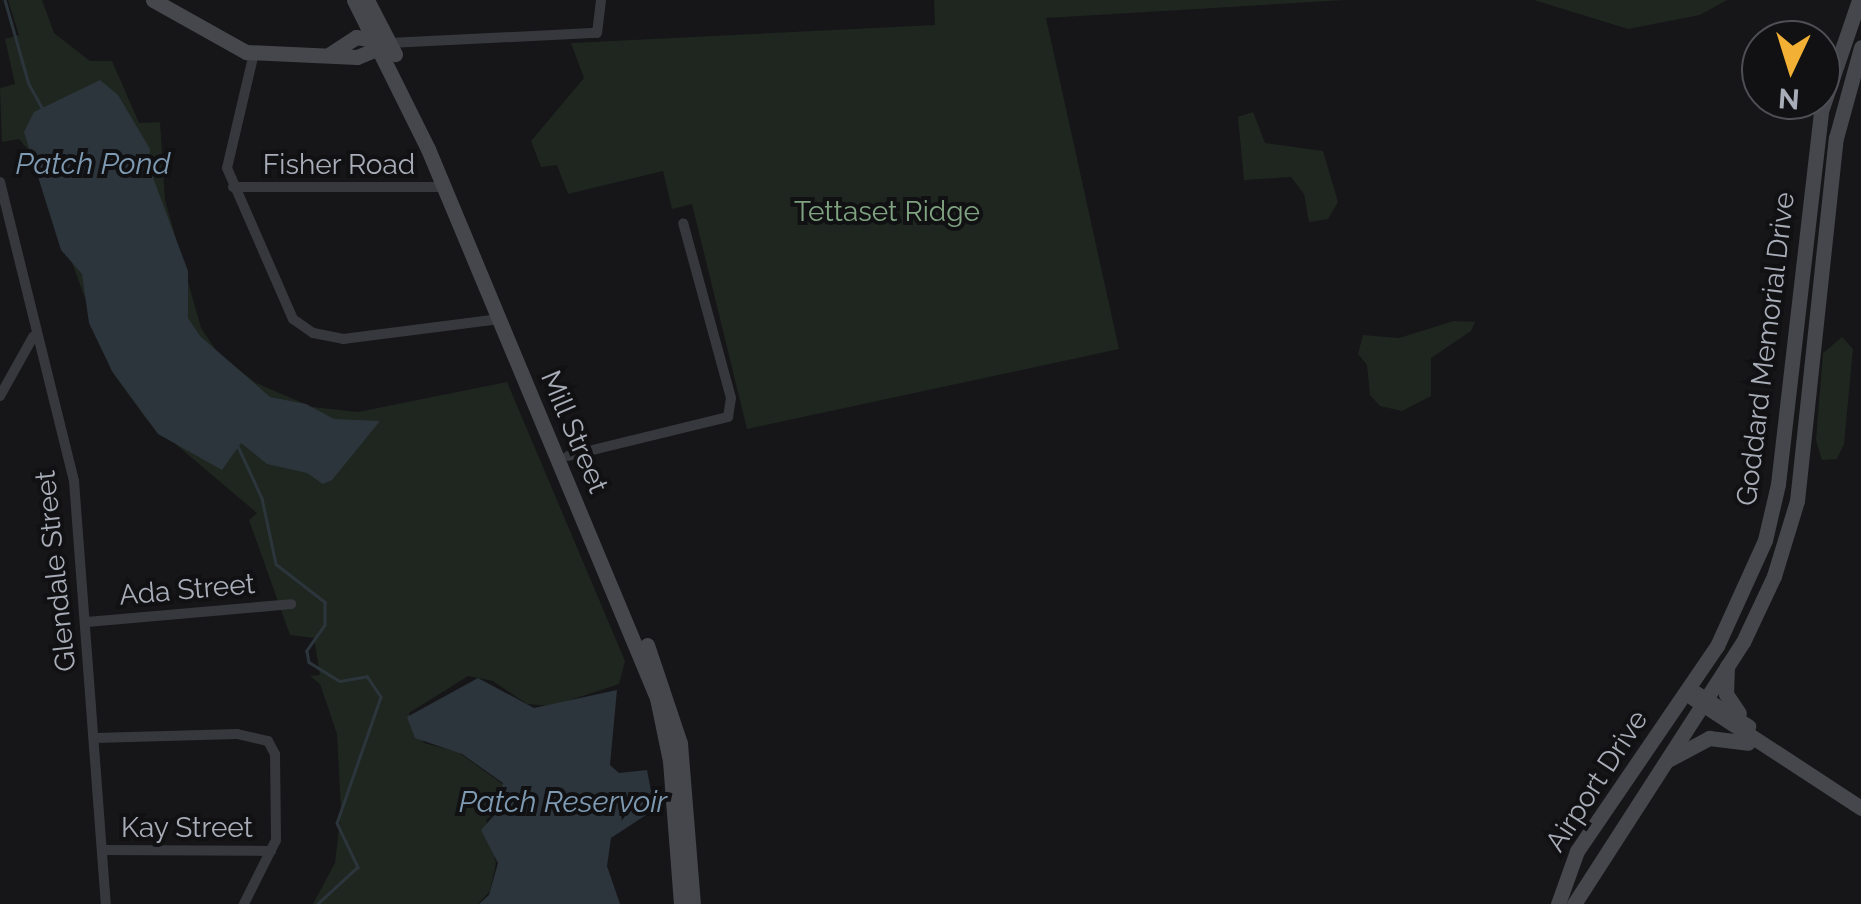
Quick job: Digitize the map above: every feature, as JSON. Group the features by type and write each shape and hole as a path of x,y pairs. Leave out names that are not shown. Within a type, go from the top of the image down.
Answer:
{"main road":[{"path":"153,0 222,42 254,54 330,54 356,37 382,44"},
{"name":"Mill Street","path":"354,0 382,44 568,456 670,707 693,904"},
{"name":"Mill Street","path":"367,0 656,698 681,818 680,904"},
{"name":"Goddard Memorial Drive","path":"1696,697 1744,596 1770,521 1820,111 1859,0"},
{"name":"Goddard Memorial Drive","path":"1696,697 1728,664 1761,607 1797,501 1836,138 1861,48"},
{"path":"1728,664 1726,694 1755,731"},
{"name":"Airport Drive","path":"1696,697 1755,731 1861,808"},
{"name":"Airport Drive","path":"1696,697 1775,756"},
{"name":"Airport Drive","path":"1574,904 1696,697"},
{"name":"Airport Drive","path":"1558,904 1577,851 1696,697"},
{"name":"Airport Drive","path":"1643,790 1696,741 1726,738 1806,771"}],"street":[{"path":"382,44 598,33 600,0"},
{"path":"254,54 227,150 233,187 278,296 313,333 349,339 500,319"},
{"name":"Glendale Street","path":"0,182 34,336 74,481 106,904"},
{"name":"Fisher Road","path":"233,187 444,187"},
{"path":"568,456 728,417 731,398 683,223"},
{"path":"0,396 34,336"},
{"name":"Ada Street","path":"87,622 291,604"},
{"path":"95,738 262,737 275,754 271,851 244,904"},
{"name":"Kay Street","path":"102,850 271,851"}],"green space":[{"path":"8,0 42,0 54,33 90,61 112,61 139,123 160,122 165,200 201,328 218,353 256,383 312,407 358,412 507,382 625,661 619,684 552,706 527,704 493,681 468,676 409,713 424,743 458,752 504,785 499,809 486,820 496,863 490,891 478,904 313,904 335,863 341,810 337,734 320,684 310,676 320,675 314,638 290,635 249,520 257,513 147,420 112,372 33,156 19,139 2,142 0,88 15,84 5,39 19,35"},
{"name":"Tettaset Ridge","path":"934,0 1345,0 1046,18 1119,349 747,429 692,204 672,209 663,171 568,194 557,165 541,167 531,141 584,78 571,43 935,25"},
{"path":"1534,0 1727,0 1700,15 1628,29"},
{"path":"1253,112 1265,143 1323,151 1338,202 1328,219 1309,222 1304,194 1291,177 1244,180 1238,117"},
{"path":"1454,321 1475,322 1471,331 1431,358 1431,396 1402,411 1380,406 1370,395 1367,365 1358,354 1363,335 1399,338"},
{"path":"1842,337 1853,349 1844,444 1837,459 1822,460 1816,440 1823,353"}],"water":[{"name":"Patch Pond","path":"100,80 118,95 150,149 149,167 188,271 188,318 200,336 270,397 306,404 334,419 380,421 332,480 323,484 307,473 267,464 241,443 222,470 158,434 112,371 89,323 82,274 61,250 24,132 34,112"},
{"name":"Patch Reservoir","path":"478,678 534,708 617,690 610,765 619,773 647,770 651,791 649,813 611,838 607,866 620,904 479,904 489,895 498,863 481,830 498,811 503,783 462,754 415,738 407,717"}],"waterway":[{"path":"5,0 29,84 44,111"},
{"path":"237,444 262,498 276,564 325,602 325,625 307,651 309,662 340,681 367,676 381,697 337,823 358,867 318,904"}]}
